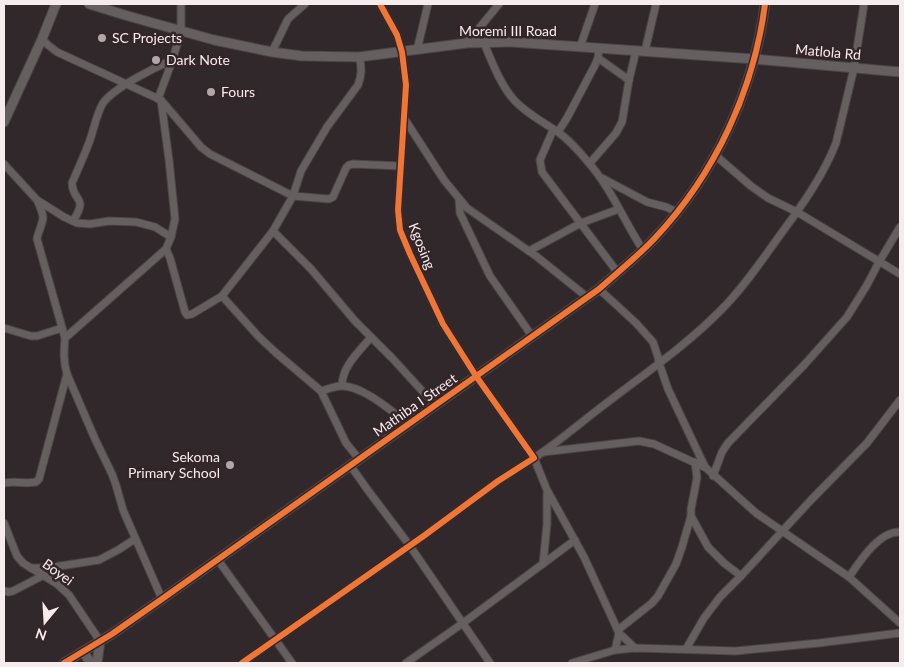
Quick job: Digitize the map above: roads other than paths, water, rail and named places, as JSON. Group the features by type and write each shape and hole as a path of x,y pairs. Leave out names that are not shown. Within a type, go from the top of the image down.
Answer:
{"street":[{"path":"4,122 56,4"},
{"name":"Moremi III Road","path":"89,4 181,32 272,52 302,56 359,57 467,43 511,42 754,59"},
{"path":"65,338 166,248 171,237 175,219 169,160 159,100 181,32 181,4"},
{"path":"272,52 288,19 305,4"},
{"name":"Kgosing","path":"380,4 397,35 402,52 406,85 398,210 400,230 443,324 476,376 534,458 547,490"},
{"path":"417,50 428,4"},
{"path":"467,43 499,4"},
{"path":"580,47 595,4"},
{"path":"590,163 616,133 622,122 629,80 656,4"},
{"name":"Mathiba I Street","path":"64,663 162,599 435,406 599,289 644,250 677,212 700,181 715,155 741,98 754,59 765,4"},
{"path":"242,663 410,546 498,480 543,452 659,364 724,307 750,277 796,212 832,154 842,121 854,68 864,4"},
{"path":"42,39 56,52 159,100 201,147 210,154 293,196 329,199 334,197 349,165 400,166"},
{"path":"484,43 503,84 514,100 532,116 556,131 590,163 644,250"},
{"path":"599,48 598,58 592,71 567,118 556,131 540,160 542,172 618,272"},
{"path":"166,248 187,315 192,314 222,296 273,231 293,196 301,171 327,127 358,85 361,79 362,64 359,57"},
{"path":"598,58 629,80"},
{"name":"Matlola Rd","path":"754,59 900,72"},
{"path":"73,220 79,211 80,202 72,187 72,183 102,105 126,85 154,68 172,60"},
{"path":"404,117 444,180 459,199 477,216 529,250 587,297"},
{"path":"715,155 768,198 796,212 900,274"},
{"path":"4,164 37,200 64,217 78,223 90,224 109,221 136,222 155,227 171,237"},
{"path":"599,176 647,202 677,212"},
{"path":"459,199 460,213 490,276 532,336"},
{"path":"37,200 43,218 37,239 65,338 64,364 67,374 114,480 123,510 162,599"},
{"path":"529,250 581,223 619,209"},
{"path":"713,476 722,452 728,443 841,324 871,278 900,227"},
{"path":"273,231 311,269 355,322 435,406"},
{"path":"599,289 648,335 655,347 668,390 705,467 713,476 756,513 849,577 900,623"},
{"path":"222,296 274,352 321,391 346,443 359,459"},
{"path":"4,328 37,336 62,328"},
{"path":"342,386 346,368 371,337"},
{"path":"4,483 14,481 33,483 39,479 67,374"},
{"path":"321,391 342,386 352,388 373,398 408,424"},
{"path":"686,648 711,607 867,443 900,400"},
{"path":"543,452 639,441 654,444 705,467"},
{"path":"615,650 618,631 652,603 676,564 691,516 697,478 695,462"},
{"path":"350,465 410,546 490,663"},
{"path":"547,490 575,540 618,631 635,648"},
{"path":"543,564 547,524 547,490"},
{"path":"691,516 708,547 741,576"},
{"name":"Boyei","path":"4,523 5,535 16,556 23,563 57,584 69,595 100,641"},
{"path":"849,577 882,537 890,532 899,530"},
{"path":"31,568 47,568 99,560 135,539"},
{"path":"406,663 575,540"},
{"path":"218,560 292,663"},
{"path":"4,591 13,591 44,575"},
{"path":"572,663 615,650 635,648 686,648 710,651 736,651 900,633"},
{"path":"97,663 100,641"},
{"path":"83,652 92,663"}],"place":[{"name":"SC Projects","path":"102,38"},
{"name":"Dark Note","path":"156,60"},
{"name":"Fours","path":"211,92"},
{"name":"Sekoma Primary School","path":"230,465"}]}
